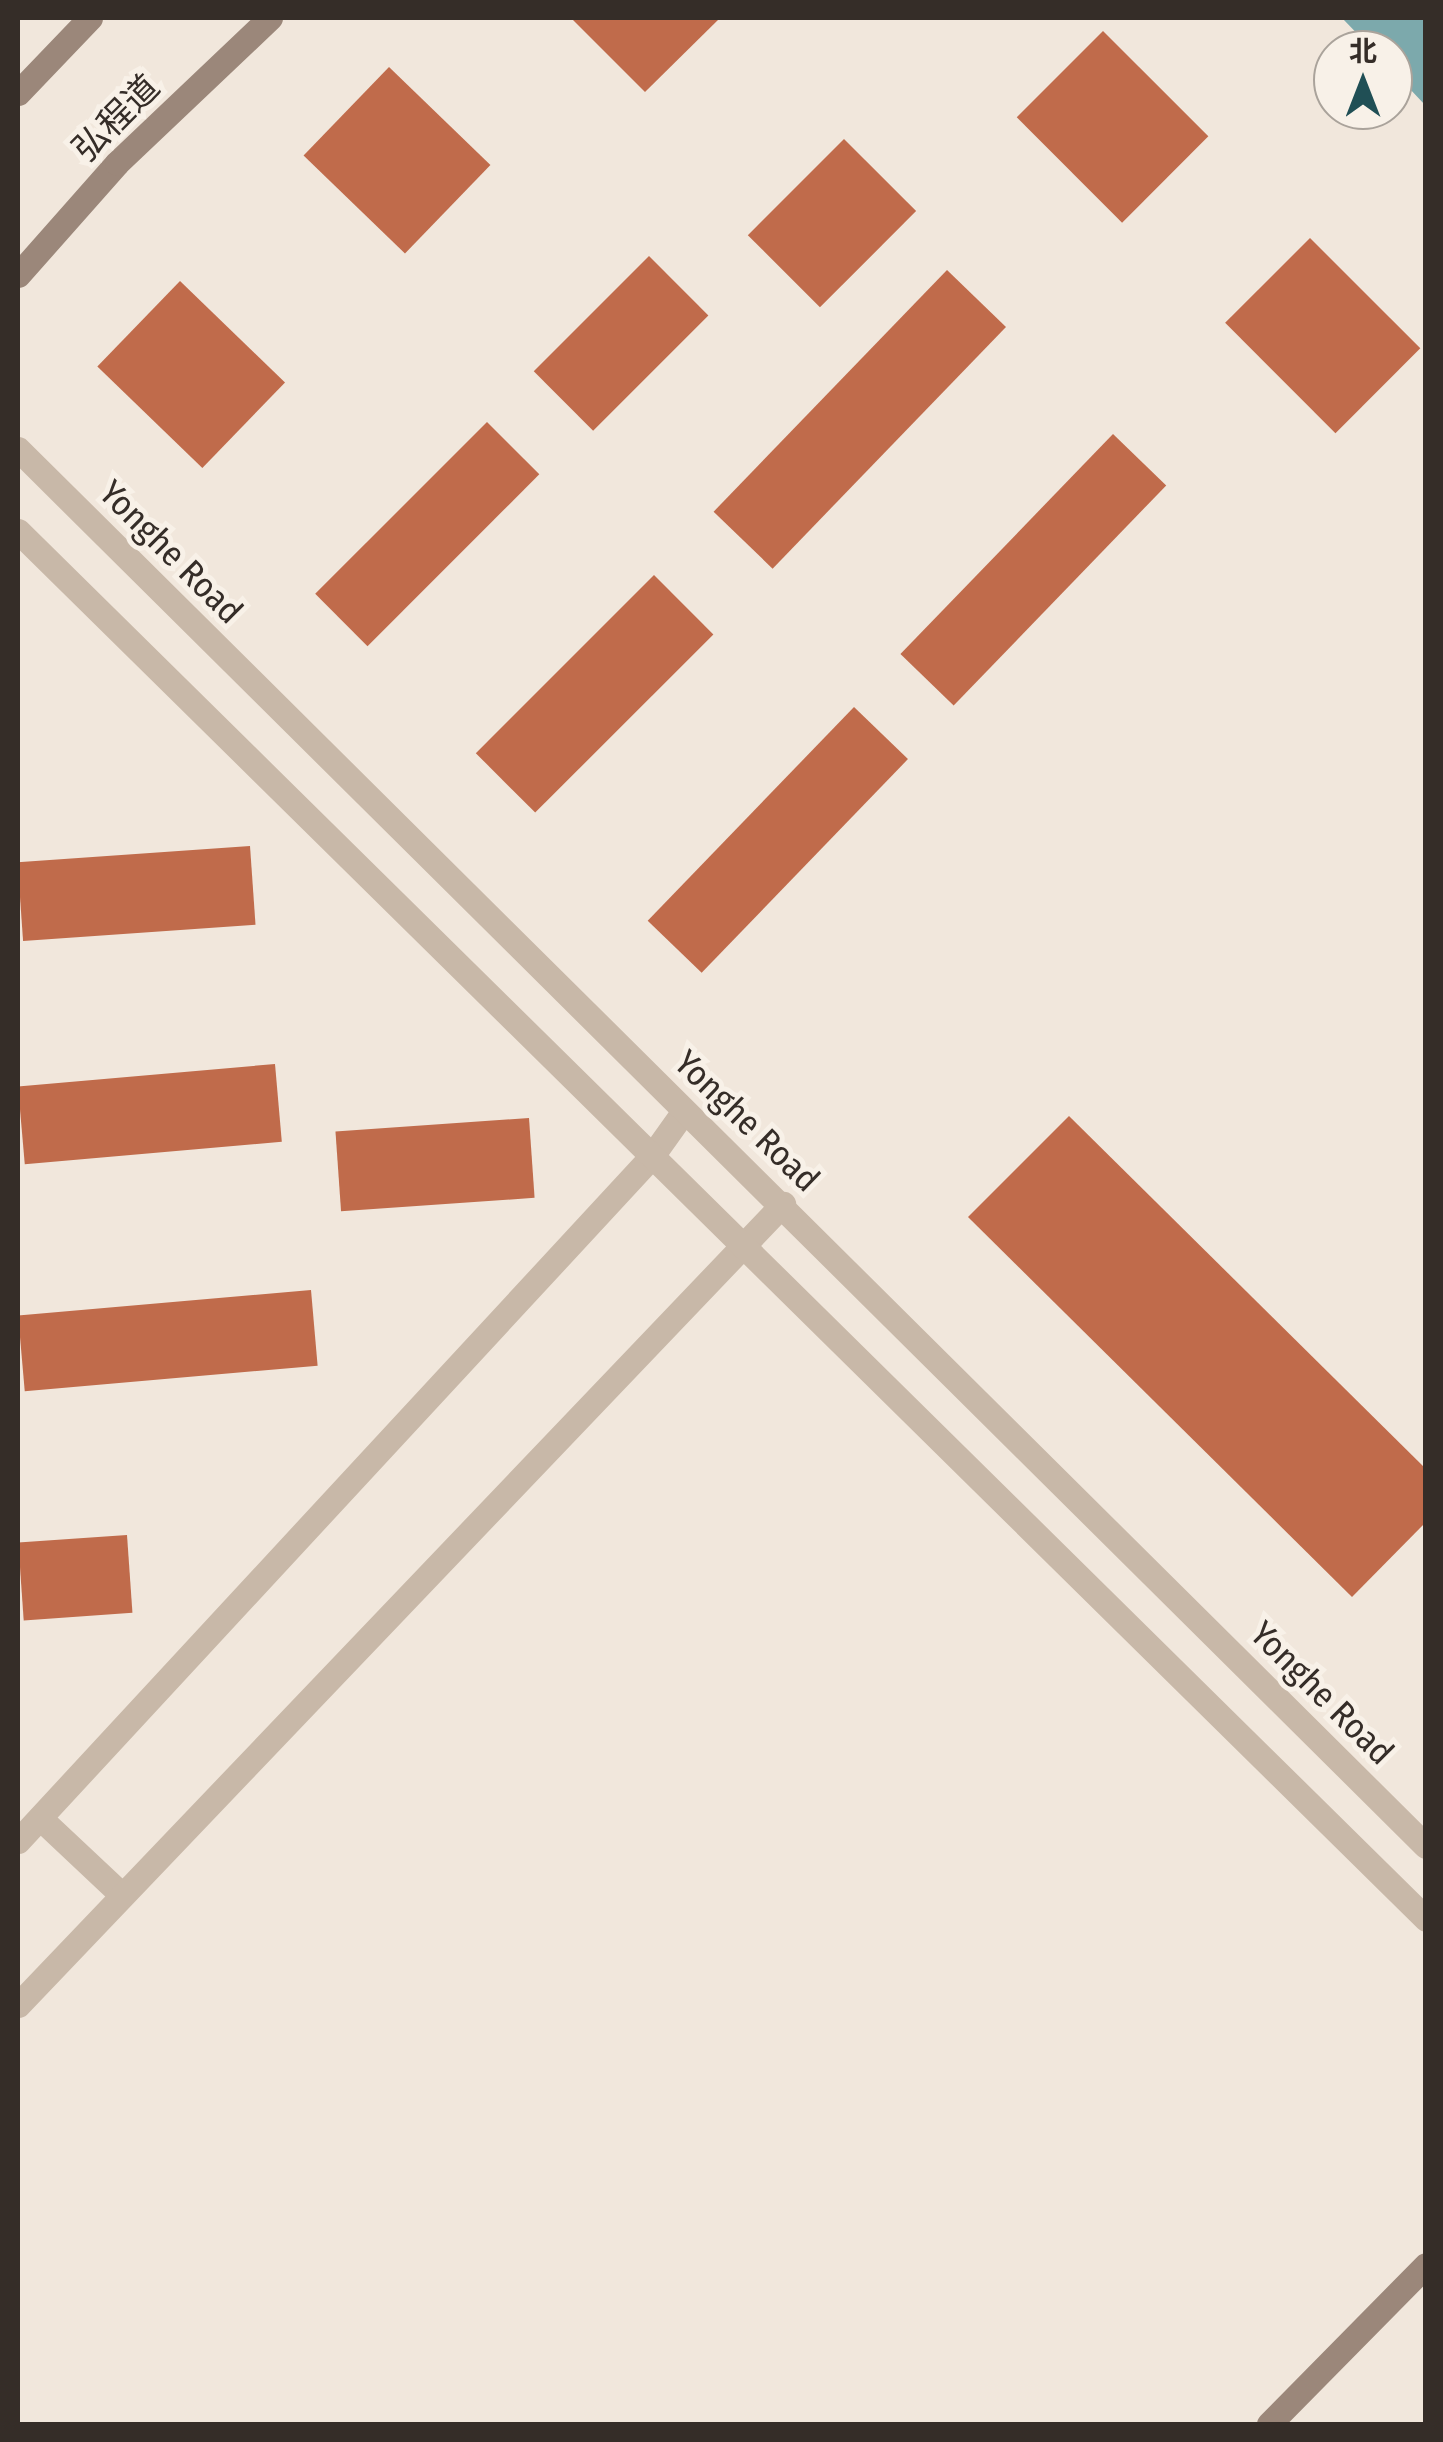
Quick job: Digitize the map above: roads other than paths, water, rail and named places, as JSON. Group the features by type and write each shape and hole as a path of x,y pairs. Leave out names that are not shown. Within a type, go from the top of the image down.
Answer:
{"main road":[{"path":"18,93 90,18"},
{"name":"弘程道","path":"18,275 117,164 270,18"},
{"path":"1268,2424 1426,2264"}],"street":[{"name":"Yonghe Road","path":"18,449 1426,1846"},
{"path":"18,531 1426,1919"},
{"path":"18,1842 652,1156 684,1110"},
{"path":"18,2005 120,1893 783,1204"},
{"path":"40,1818 120,1893"}],"water":[{"path":"1342,18 1425,18 1425,105 1413,92 1413,30 1354,30"}]}
